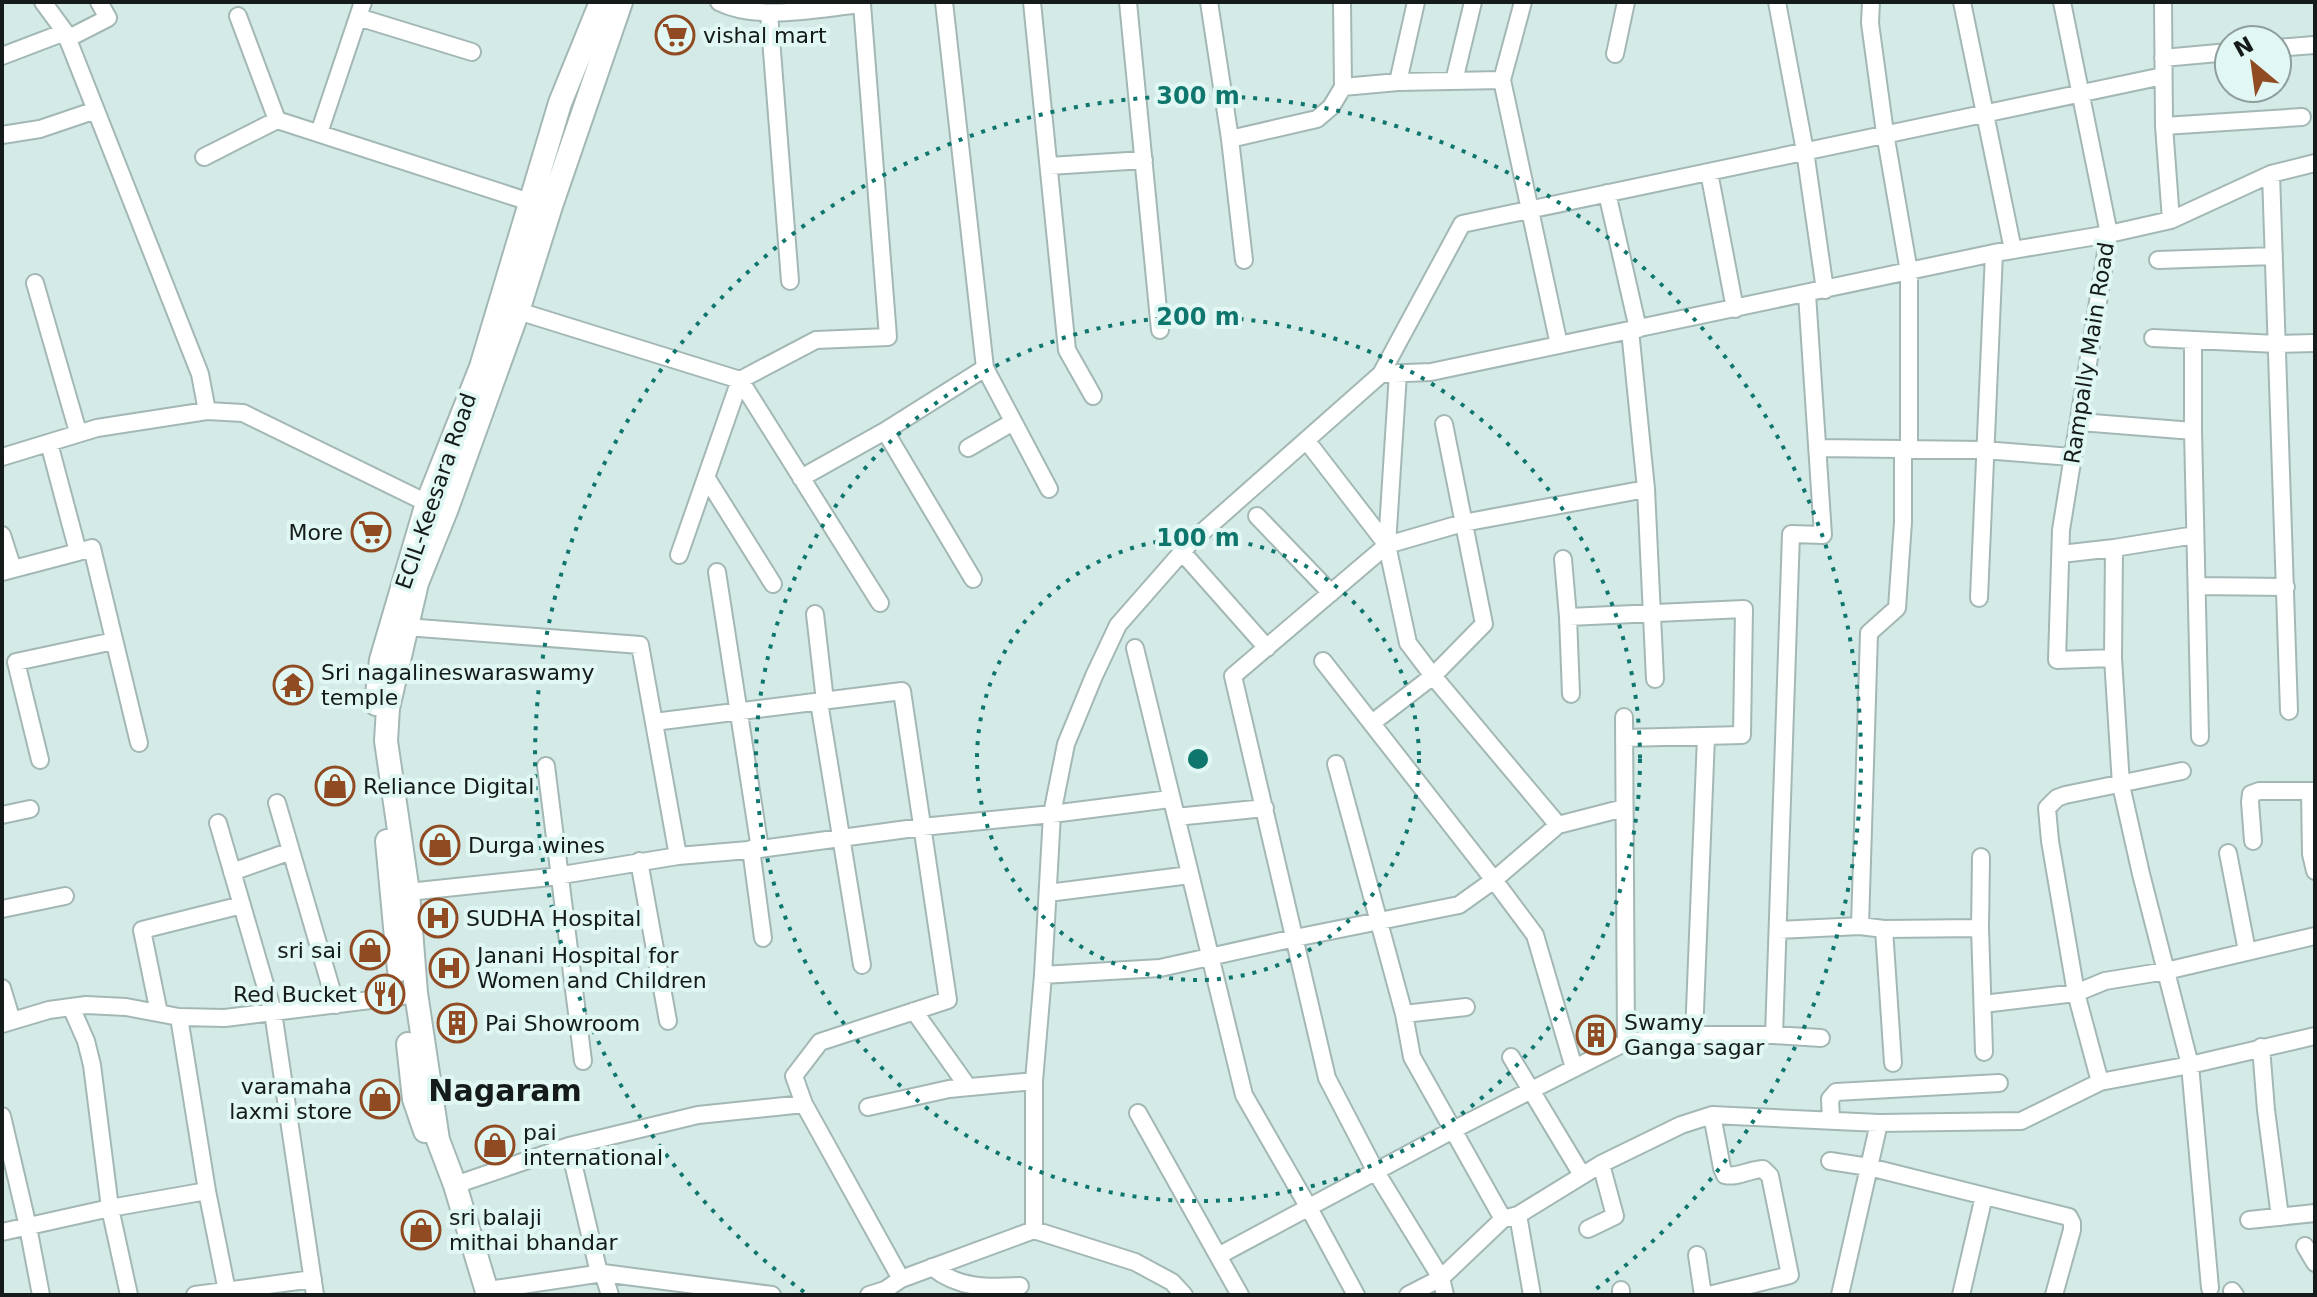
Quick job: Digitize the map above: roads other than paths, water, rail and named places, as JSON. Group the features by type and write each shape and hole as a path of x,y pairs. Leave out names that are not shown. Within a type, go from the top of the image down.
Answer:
{"main road":[{"name":"ECIL-Keesara Road","path":"409,995 408,892 386,741 388,708 417,583 446,511 478,398 481,367 530,202 560,103 601,2"},
{"name":"ECIL-Keesara Road","path":"409,995 372,738 381,660 427,503 518,311 621,2"},
{"path":"409,995 438,1140 455,1185 483,1293"},
{"path":"409,995 414,1099 455,1223 483,1293"}],"street":[{"path":"43,2 66,35 200,374 207,411"},
{"path":"2,56 108,18 99,2"},
{"path":"679,555 740,380 816,340 888,337 862,4 769,13 730,8 719,2"},
{"path":"944,2 985,368 1049,489"},
{"path":"1032,2 1067,350 1093,396"},
{"path":"1128,2 1160,330"},
{"path":"1209,2 1244,260"},
{"path":"1230,139 1317,119 1331,107 1343,87 1342,2"},
{"path":"1398,82 1416,2"},
{"path":"1454,81 1473,2"},
{"path":"1523,2 1502,80 1559,345"},
{"path":"1615,54 1626,2"},
{"path":"1777,2 1805,151 1825,290"},
{"path":"1860,926 1869,633 1897,608 1906,449 1909,272 1885,133 1870,23 1871,2"},
{"path":"1962,2 2013,250"},
{"name":"Rampally Main Road","path":"2062,2 2109,234 2061,530 2057,660 2113,658"},
{"path":"2163,2 2164,126 2171,220"},
{"path":"319,133 360,9 472,52"},
{"path":"769,13 790,281"},
{"path":"238,16 277,120"},
{"path":"2293,47 2314,45"},
{"path":"2163,58 2213,53"},
{"path":"1558,825 1408,643 1387,545 1390,373 1462,224 2163,76"},
{"path":"1343,87 1398,82 1502,80"},
{"path":"2,135 40,129 96,110"},
{"path":"2164,126 2302,117"},
{"path":"204,157 277,120 530,202"},
{"path":"1049,166 1144,160"},
{"path":"1034,1230 1034,1081 1052,814 1066,744 1118,625 1182,552 1306,440 1390,373 1431,372 1994,253 2171,220 2271,174 2315,163"},
{"path":"1709,172 1735,309"},
{"path":"2271,174 2289,711"},
{"path":"1607,193 1634,330 1646,489 1655,679"},
{"path":"1979,598 1994,253"},
{"path":"2158,260 2274,256"},
{"path":"35,283 78,432"},
{"path":"1774,1035 1791,534 1823,535 1807,294"},
{"path":"518,311 740,380 880,603"},
{"path":"2153,338 2315,343"},
{"path":"2193,341 2200,737"},
{"path":"801,478 885,431 985,368"},
{"path":"2,457 78,432 207,411 243,413 427,503"},
{"path":"968,448 1013,422"},
{"path":"2080,422 2193,431"},
{"path":"1372,723 1433,676 1484,624 1444,424"},
{"path":"885,431 973,579"},
{"path":"1306,440 1387,545"},
{"path":"49,443 78,552"},
{"path":"1817,448 1984,450 2071,457"},
{"path":"706,477 773,584"},
{"path":"1443,1287 1376,1172 1327,1078 1233,676 1387,545 1463,523 1646,489"},
{"path":"1257,516 1331,593"},
{"path":"2,535 7,570 92,548 139,743"},
{"path":"2061,554 2195,535"},
{"path":"2114,548 2113,658 2121,785 2190,1065 2210,1288"},
{"path":"1182,552 1267,648"},
{"path":"1563,559 1571,694"},
{"path":"717,572 739,711 763,938"},
{"path":"2197,586 2286,587"},
{"path":"1568,617 1744,609 1742,735 1624,738"},
{"path":"815,614 822,701 862,965"},
{"path":"406,627 640,645 678,856"},
{"path":"40,760 16,662 114,641"},
{"path":"1135,648 1244,1095 1356,1295"},
{"path":"1323,661 1535,935 1574,1068"},
{"path":"654,722 902,691 948,1000 820,1042 794,1076 804,1104 901,1279"},
{"path":"1624,717 1626,1042"},
{"path":"1694,1035 1706,737"},
{"path":"1336,764 1404,1014 1412,1057 1453,1130 1511,1217 1532,1295"},
{"path":"546,766 583,1061"},
{"path":"2100,1082 2076,993 2047,808 2057,798 2182,771"},
{"path":"2253,841 2251,794 2259,791 2313,791 2311,854 2315,871"},
{"path":"408,892 560,876 678,856 1170,799"},
{"path":"277,803 336,1005"},
{"path":"1176,817 1265,808"},
{"path":"1043,975 1160,968 1459,905 1494,880 1558,825 1624,808"},
{"path":"2,815 30,809"},
{"path":"203,1295 314,1287 273,1012 218,823"},
{"path":"232,872 291,851"},
{"path":"2228,853 2247,951"},
{"path":"1981,857 1984,1052"},
{"path":"639,861 668,1021"},
{"path":"1048,893 1190,875"},
{"path":"2,909 65,896"},
{"path":"159,1013 142,930 242,905"},
{"path":"1778,930 1860,926 1884,929 1980,928"},
{"path":"1884,929 1893,1063"},
{"path":"1983,1004 2076,993 2105,981 2166,971 2315,936"},
{"path":"2,988 7,1023 49,1010 86,1005 126,1007 179,1017 225,1018 409,995"},
{"path":"71,1007 86,1041 92,1065 110,1208 129,1295"},
{"path":"1404,1014 1466,1007"},
{"path":"914,1011 968,1087"},
{"path":"179,1017 207,1191 227,1291"},
{"path":"1218,1256 1453,1130 1626,1042 1694,1035 1821,1038"},
{"path":"1408,1295 1443,1287 1511,1217 1601,1164 1681,1125 1712,1115 1879,1123 2021,1121 2100,1082 2315,1036"},
{"path":"2261,1047 2280,1217"},
{"path":"1511,1057 1582,1175"},
{"path":"868,1107 949,1089 1034,1081"},
{"path":"1831,1119 1830,1099 1836,1092 1999,1083"},
{"path":"455,1185 569,1146 698,1115 804,1104"},
{"path":"1138,1113 1240,1295"},
{"path":"1709,1295 1790,1275 1770,1176 1763,1169 1725,1175 1712,1115"},
{"path":"2,1116 41,1295"},
{"path":"1840,1295 1879,1123"},
{"path":"569,1146 601,1273 610,1295"},
{"path":"1830,1161 1869,1167 2069,1217 2072,1230 2054,1295"},
{"path":"1588,1229 1615,1216 1601,1164"},
{"path":"2,1232 207,1191"},
{"path":"1961,1295 1984,1196"},
{"path":"2249,1220 2315,1213"},
{"path":"880,1293 901,1279 1034,1230 1135,1262 1172,1282 1184,1295"},
{"path":"2305,1246 2315,1263"},
{"path":"1697,1255 1703,1295"},
{"path":"932,1267 944,1277 967,1285 987,1288 1020,1286"},
{"path":"483,1293 601,1273 772,1295"}],"place":[{"name":"vishal mart","path":"675,35"},
{"name":"More","path":"371,532"},
{"name":"Sri nagalineswaraswamy temple","path":"293,685"},
{"name":"Reliance Digital","path":"335,786"},
{"name":"Durga wines","path":"440,845"},
{"name":"SUDHA Hospital","path":"438,918"},
{"name":"sri sai","path":"370,950"},
{"name":"Janani Hospital for Women and Children","path":"449,968"},
{"name":"Red Bucket","path":"385,994"},
{"name":"Pai Showroom","path":"457,1023"},
{"name":"Swamy Ganga sagar","path":"1596,1035"},
{"name":"varamaha laxmi store","path":"380,1099"},
{"name":"pai international","path":"495,1145"},
{"name":"sri balaji mithai bhandar","path":"421,1230"}],"district":[{"name":"Nagaram","path":"505,1090"}]}
